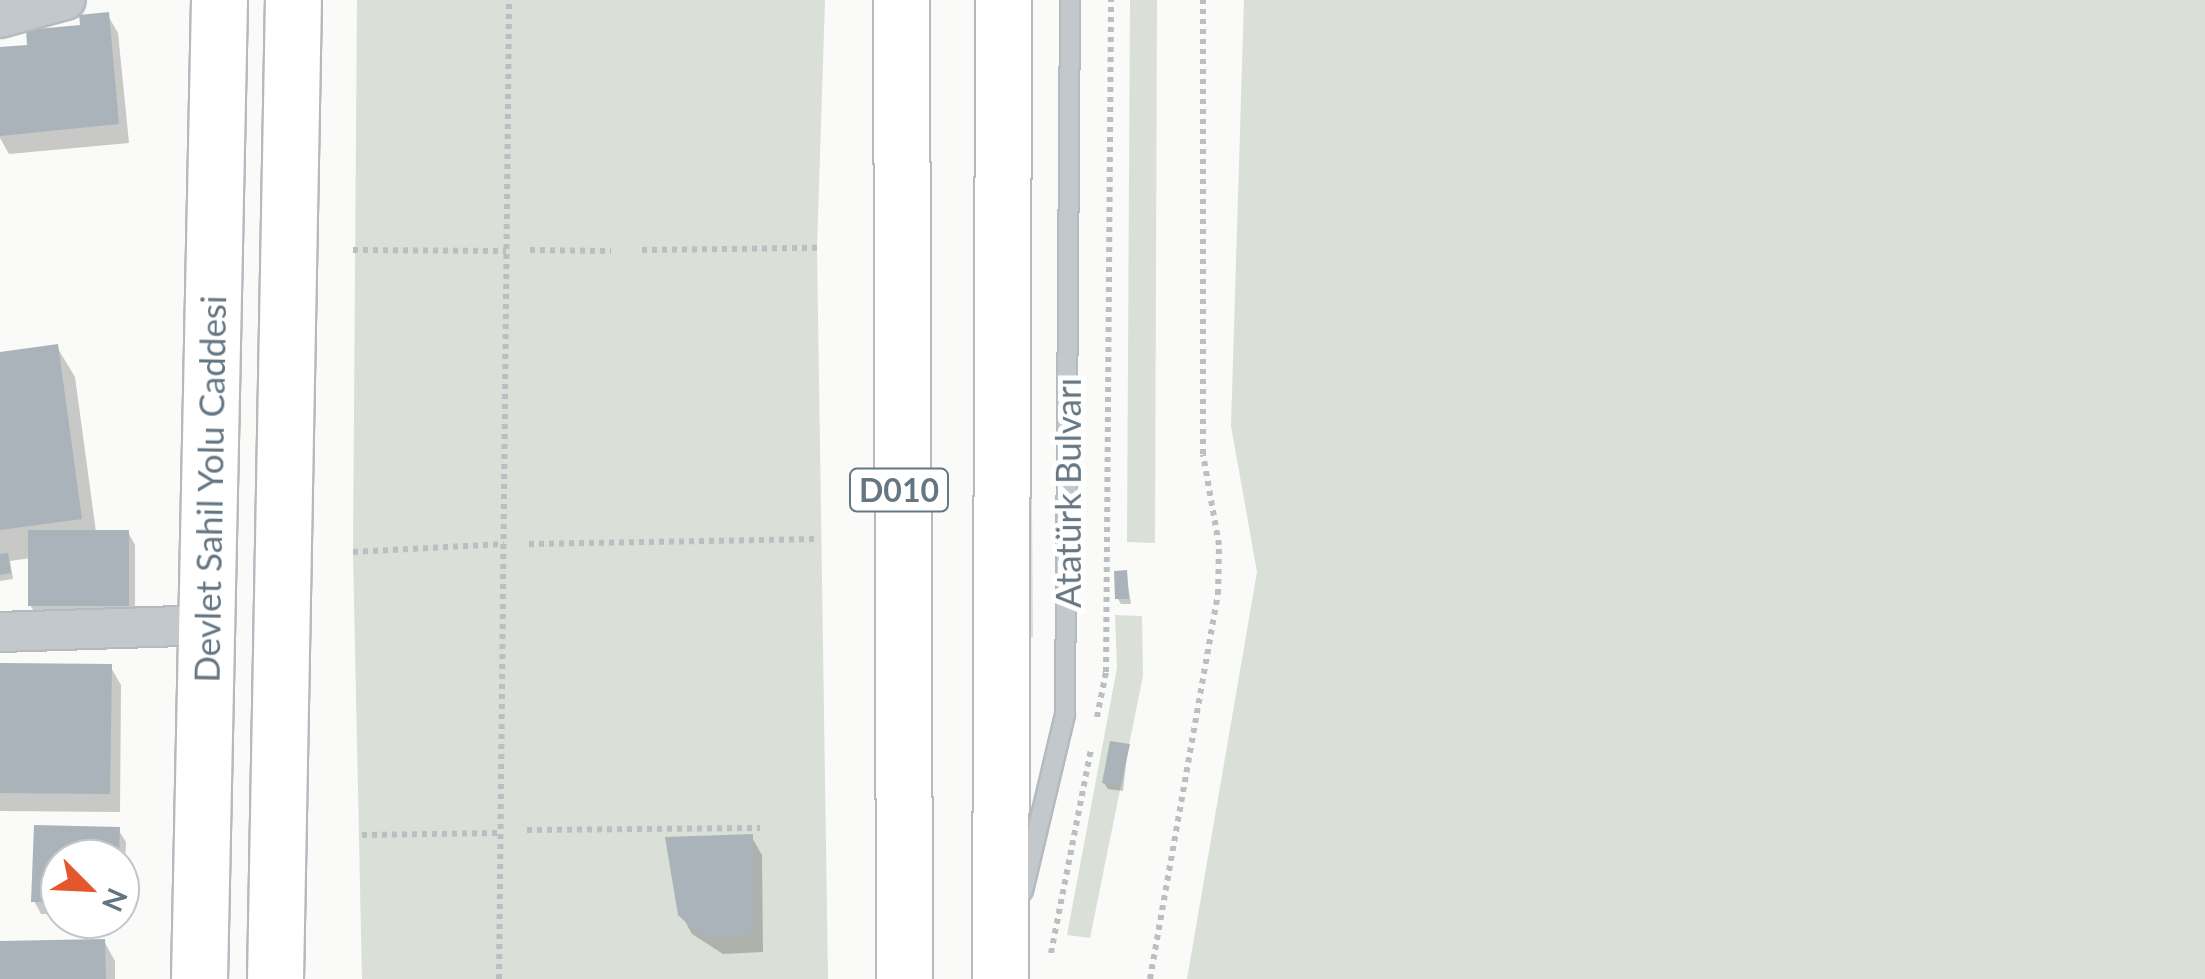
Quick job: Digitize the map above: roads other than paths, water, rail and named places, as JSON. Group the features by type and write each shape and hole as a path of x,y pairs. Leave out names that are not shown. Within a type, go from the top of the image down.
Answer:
{"main road":[{"name":"Devlet Sahil Yolu Caddesi","path":"200,979 219,0"},
{"path":"275,979 293,0"},
{"name":"D010","path":"901,0 904,979"},
{"name":"Atatürk Bulvarı","path":"1001,979 1003,0"}],"street":[{"path":"0,18 66,0"},
{"path":"0,632 206,625"}],"lane":[{"name":"Atatürk Bulvarı","path":"1001,979 1065,715 1070,0"}]}
